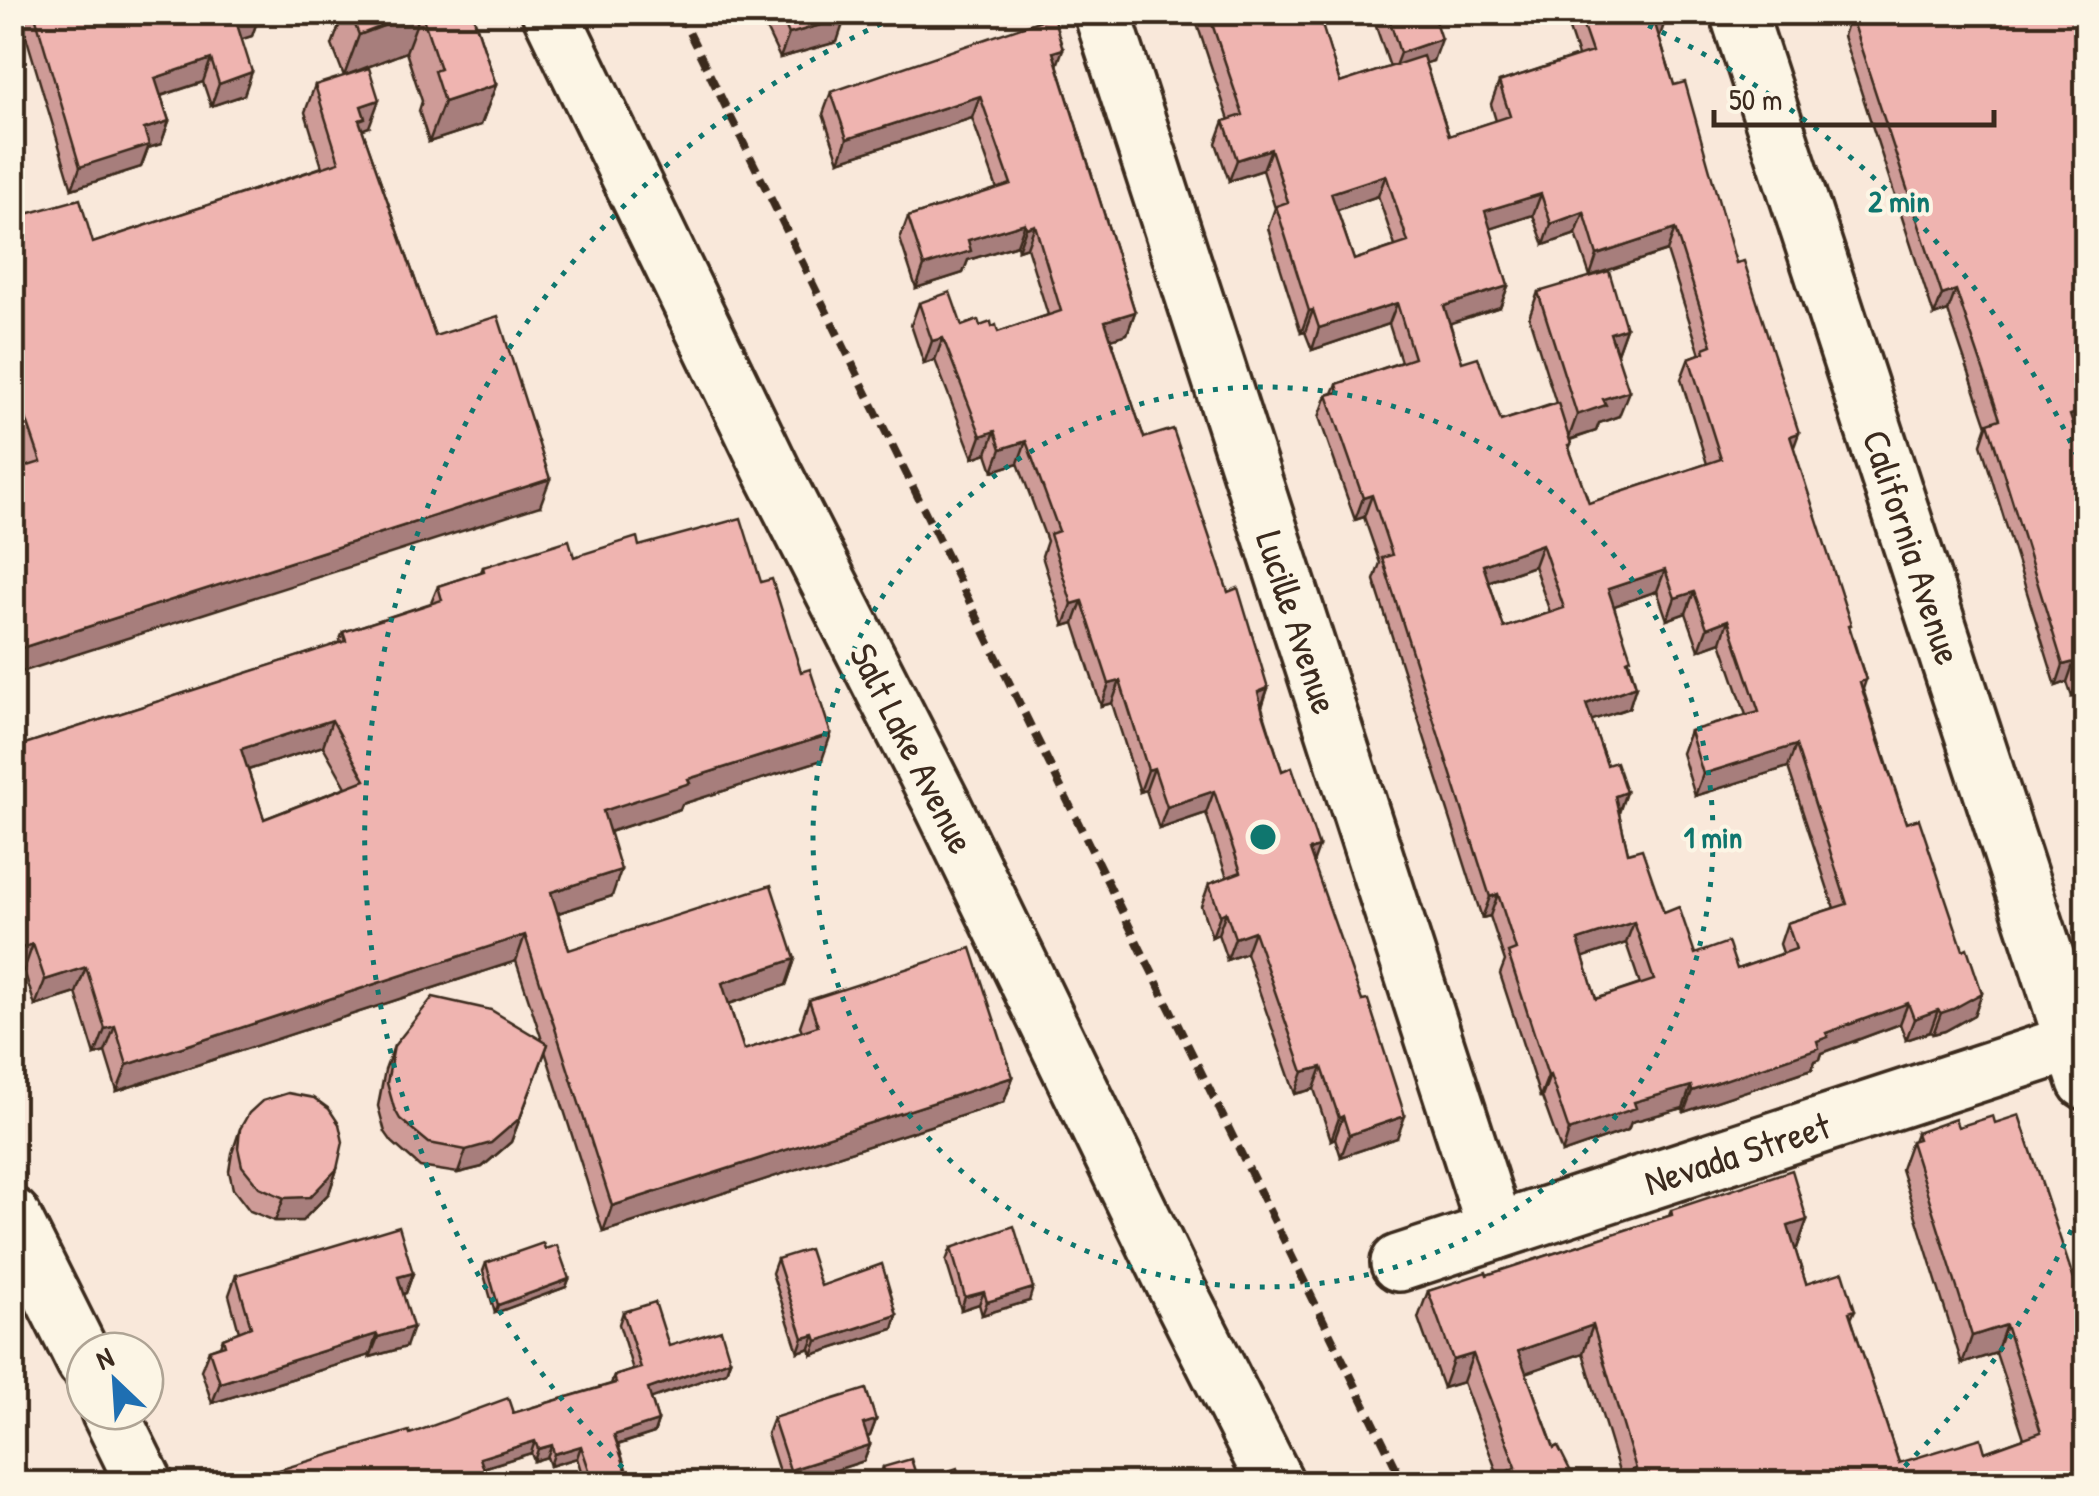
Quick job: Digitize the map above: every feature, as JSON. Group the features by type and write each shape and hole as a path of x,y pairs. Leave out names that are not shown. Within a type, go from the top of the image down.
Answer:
{"street":[{"name":"Salt Lake Avenue","path":"550,12 1276,1484"},
{"name":"Lucille Avenue","path":"1102,12 1496,1230"},
{"name":"California Avenue","path":"1738,12 2081,1062"},
{"name":"Nevada Street","path":"1399,1263 1496,1230 2081,1062"},
{"path":"12,1216 70,1331"},
{"path":"119,1431 145,1484"}],"building":[{"path":"34,12 260,12 236,21 252,72 219,84 211,59 155,78 169,121 144,129 149,145 80,167"},
{"path":"350,12 419,12 359,35"},
{"path":"421,12 472,12 496,85 444,102 434,71 440,69"},
{"path":"779,12 843,12 845,18 789,34"},
{"path":"1208,12 1318,12 1340,83 1423,56 1449,136 1510,116 1499,82 1592,52 1578,12 1663,12 1665,21 1655,24 1674,85 1685,82 1736,263 1744,261 1799,433 1790,436 1851,625 1848,626 1866,680 1860,682 1877,737 1906,823 1919,819 1963,950 1967,948 1982,993 1953,1009 1914,1019 1908,1003 1826,1033 1828,1037 1817,1041 1819,1048 1692,1091 1691,1086 1634,1102 1636,1108 1569,1131 1508,953 1516,950 1498,894 1490,897 1382,558 1392,555 1372,495 1363,498 1327,395 1339,392 1337,384 1414,358 1397,303 1319,328 1313,310 1309,311 1276,206 1288,202 1271,149 1237,160 1224,121 1243,115","holes":["1386,175 1408,242 1354,260 1331,193","1541,194 1551,224 1584,212 1597,255 1675,229 1712,345 1689,358 1721,459 1589,503 1558,403 1501,421 1478,357 1462,362 1444,306 1508,286 1485,211","1542,544 1564,608 1504,628 1483,565","1665,570 1675,598 1694,592 1707,628 1728,620 1759,712 1690,731 1703,774 1796,745 1847,904 1787,923 1796,949 1737,969 1728,942 1695,954 1679,907 1664,913 1642,849 1628,853 1615,796 1626,792 1616,762 1607,765 1586,704 1636,686 1627,660 1631,658 1608,589","1634,922 1654,980 1596,999 1578,940"]},
{"path":"1387,12 1432,12 1441,39 1400,53"},
{"path":"2086,12 2086,410 2070,415 2086,465 2086,674 2079,676 2074,662 2063,665 1988,423 2000,419 1956,290 1942,295 1850,15"},
{"path":"1053,16 1063,49 1053,52 1135,312 1105,321 1144,438 1173,429 1228,592 1238,588 1268,688 1258,692 1263,713 1282,771 1292,767 1319,847 1309,850 1362,1001 1368,1000 1405,1116 1349,1135 1343,1116 1339,1118 1322,1067 1303,1072 1254,931 1235,938 1226,912 1220,915 1209,884 1241,872 1214,791 1167,807 1154,768 1148,770 1120,681 1109,684 1082,601 1072,604 1050,534 1059,531 1026,441 1001,449 995,431 981,436 943,338 932,341 919,303 950,292 962,326 978,320 980,326 991,322 998,332 1061,311 1035,225 1026,228 1025,223 968,240 971,251 924,266 908,217 1011,184 980,96 847,139 831,92"},
{"path":"369,68 379,100 361,106 365,118 359,120 435,336 498,316 550,479 12,651 12,471 41,462 12,377 12,218 80,199 93,243 339,162 315,85"},
{"path":"1609,271 1626,328 1610,333 1629,391 1603,399 1606,405 1577,415 1538,292"},
{"path":"741,518 761,582 772,579 801,672 810,669 831,734 688,779 690,783 603,811 621,870 551,892 569,950 771,885 795,959 722,983 744,1050 818,1026 809,1000 971,948 1013,1077 612,1206 525,935 127,1065 115,1026 105,1029 86,967 45,980 33,944 12,951 12,729 17,727 22,745 346,641 343,632 442,600 438,586 484,571 483,567 569,540 574,557 637,537 639,546","holes":["332,720 365,780 264,819 241,749"]},
{"path":"433,997 491,1010 548,1044 520,1118 491,1143 466,1150 429,1143 400,1119 394,1108 387,1083 394,1046"},
{"path":"288,1093 314,1098 329,1109 339,1124 343,1142 337,1169 310,1197 284,1198 259,1187 242,1166 238,1148 240,1129 249,1113 262,1101"},
{"path":"2019,1115 2086,1316 2086,1484 1592,1484 1636,1469 1593,1325 1518,1351 1554,1448 1558,1446 1577,1484 1507,1484 1502,1474 1516,1467 1473,1354 1453,1360 1428,1291 1672,1215 1671,1210 1792,1170 1807,1220 1788,1226 1806,1284 1843,1272 1855,1310 1849,1312 1899,1463 1981,1438 1985,1452 2041,1432 2006,1325 1972,1336 1911,1141 1918,1139 1916,1133 1955,1119 1958,1127 1993,1116 1995,1123"},
{"path":"399,1226 413,1273 398,1277 413,1327 378,1337 377,1334 220,1383 209,1350 225,1345 223,1338 251,1327 236,1275"},
{"path":"1014,1226 1033,1288 987,1302 984,1292 965,1297 951,1248"},
{"path":"543,1243 545,1249 557,1245 569,1279 498,1305 486,1263"},
{"path":"809,1249 821,1286 882,1264 897,1315 817,1341 815,1335 803,1338 777,1259"},
{"path":"655,1302 669,1346 721,1330 730,1360 648,1389 658,1421 614,1435 631,1484 594,1484 581,1446 554,1454 552,1445 538,1449 535,1441 480,1458 486,1475 476,1479 478,1484 254,1484 252,1478 409,1431 410,1434 508,1398 513,1413 616,1383 614,1376 641,1368 623,1312"},
{"path":"866,1389 876,1420 863,1424 870,1445 790,1470 773,1418"},
{"path":"911,1459 918,1481 957,1468 960,1479 967,1477 969,1484 888,1484 883,1467"}],"railway":[{"path":"679,12 1404,1484"}]}
